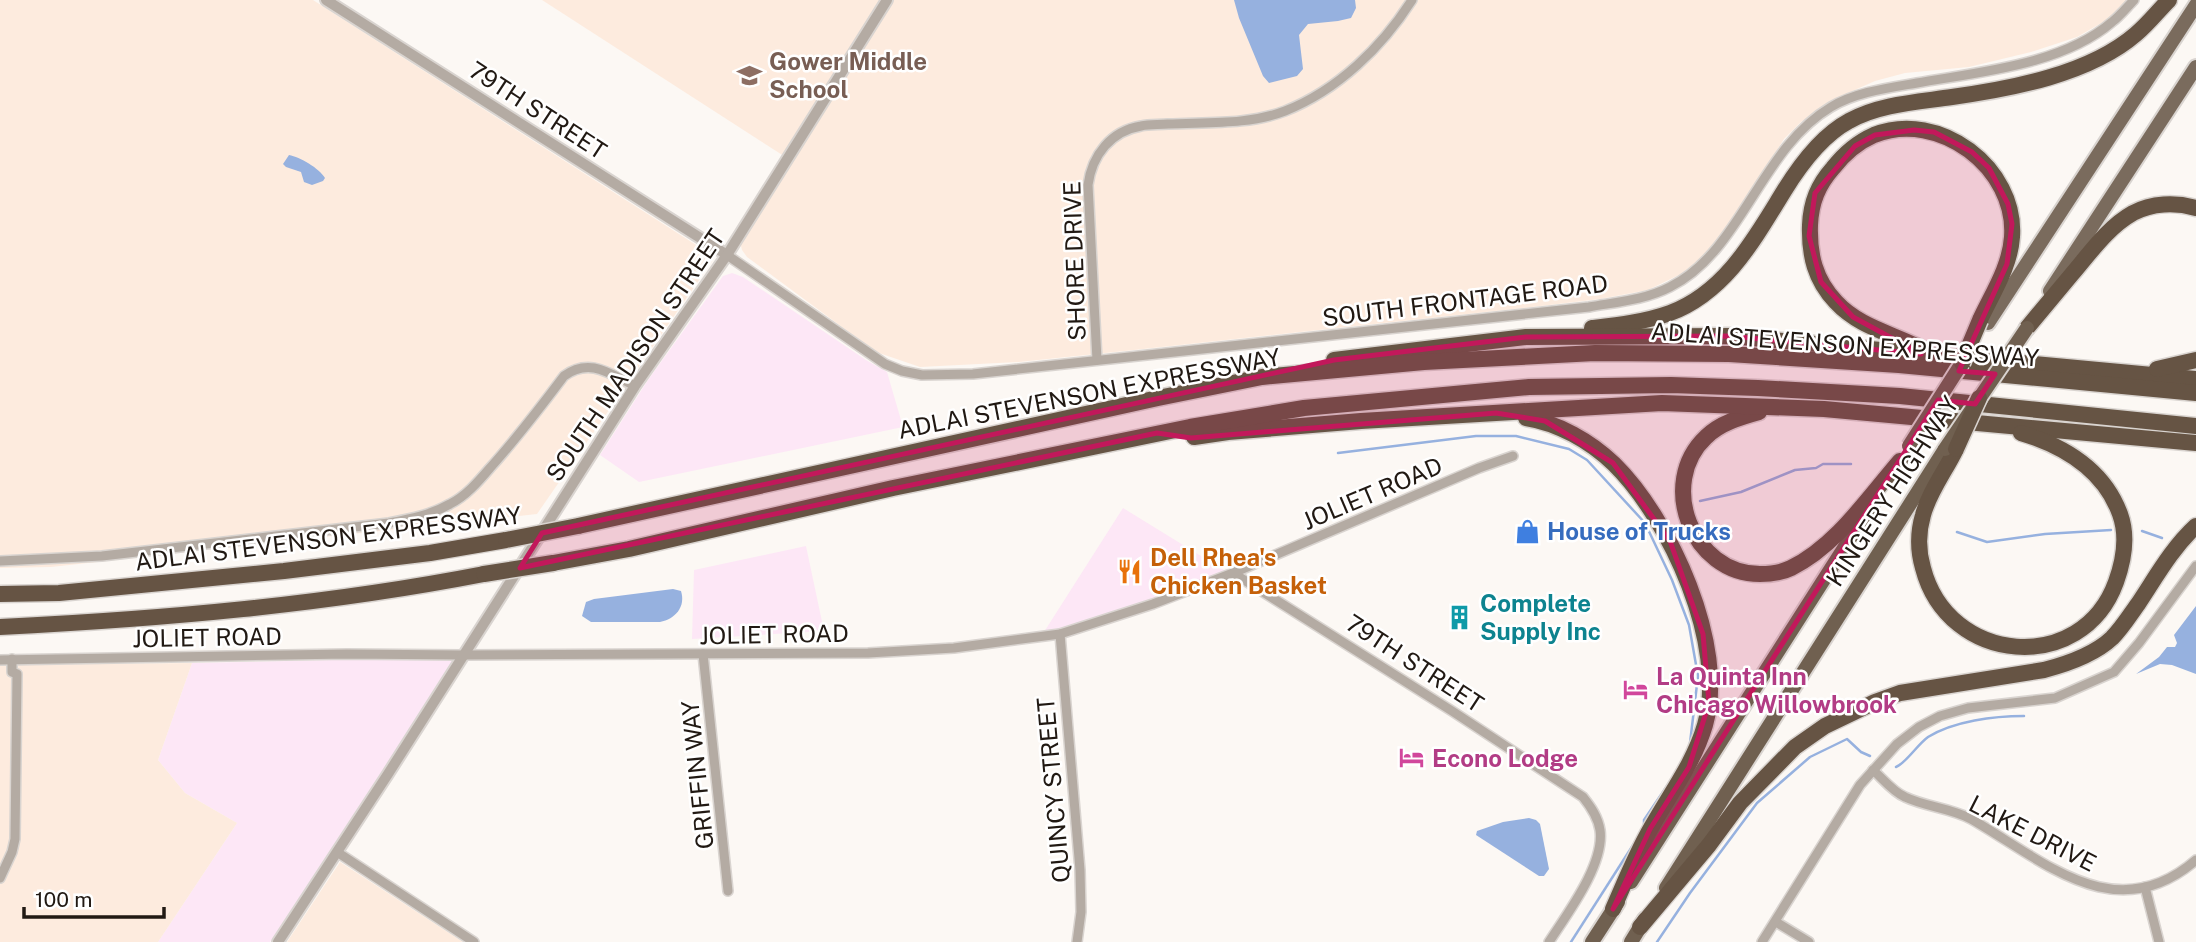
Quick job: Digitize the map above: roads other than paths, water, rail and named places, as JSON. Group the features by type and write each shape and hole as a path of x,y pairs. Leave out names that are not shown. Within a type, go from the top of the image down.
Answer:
{"highway":[{"path":"1262,377 1334,360 1647,320 1672,312 1697,299 1746,252 1794,175 1828,136 1848,121 1871,111 1893,106 2001,90 2056,75 2111,51 2136,35 2169,0"},
{"path":"1932,355 1853,317 1836,302 1821,282 1811,260 1810,213 1815,193 1839,160 1855,146 1875,135 1895,130 1934,132 1972,152 1989,167 2001,185 2008,204 2012,239 2007,264 1984,322 1962,363"},
{"path":"2026,328 2087,255 2133,213 2153,205 2165,204 2196,208"},
{"name":"KINGERY HIGHWAY","path":"1979,398 2026,328"},
{"path":"1526,337 1730,336 2196,379"},
{"name":"ADLAI STEVENSON EXPRESSWAY","path":"0,594 59,593 284,571 430,553 578,526 1090,412 1262,377 1423,362 1582,354 1729,354 1899,365 2196,393"},
{"path":"2140,372 2196,360"},
{"name":"KINGERY HIGHWAY","path":"1591,942 1962,363"},
{"name":"ADLAI STEVENSON EXPRESSWAY","path":"0,627 190,615 408,589 629,549 893,488 1157,433 1304,408 1529,387 1758,388 1900,396 2196,426"},
{"path":"1979,398 1951,449 1923,514 1919,555 1932,596 1943,611 1969,633 1999,644 2029,647 2043,645 2070,636 2083,628 2103,608 2119,575 2124,539 2122,520 2117,505 2096,474 2062,448 1996,425"},
{"path":"1157,433 1191,438 1227,432 1361,421 1662,404 1824,410 2196,443"},
{"path":"1824,410 1758,412 1736,418 1707,436 1693,453 1686,468 1683,504 1687,523 1698,541 1712,556 1739,571 1771,574 1787,570 1826,543 1848,522 1904,453"},
{"path":"1496,413 1545,421 1573,434 1613,463 1636,488 1670,541 1696,604 1710,684 1705,724 1689,767 1650,829 1613,909"},
{"name":"KINGERY HIGHWAY","path":"1631,942 1951,449"},
{"path":"1640,927 1709,845 1740,803 1795,747 1852,712 1900,693 2044,670 2066,665 2085,655 2111,639 2125,623 2172,553 2196,526"}],"main road":[{"path":"1984,322 2196,5"},
{"name":"KINGERY HIGHWAY","path":"2026,328 2196,67"}],"street":[{"name":"79TH STREET","path":"326,0 727,255"},
{"name":"SOUTH MADISON STREET","path":"278,942 635,386 727,255 887,0"},
{"name":"SHORE DRIVE","path":"1097,360 1088,185 1092,167 1104,146 1115,136 1141,126 1258,119 1302,103 1361,62 1387,34 1412,0"},
{"name":"SOUTH FRONTAGE ROAD","path":"727,255 885,364 922,375 973,374 1589,307 1648,297 1672,286 1711,257 1797,134 1831,107 1883,89 2015,65 2059,52 2111,23 2134,0"},
{"path":"0,561 102,556 415,518 435,512 468,491 512,443 564,376 574,369 596,367 635,386"},
{"name":"JOLIET ROAD","path":"0,660 347,654 908,652 982,645 1059,634 1153,604 1513,456"},
{"path":"1762,942 1860,785 1897,744 1919,727 1940,716 1968,708 2055,698 2113,672 2139,643 2196,566"},
{"name":"79TH STREET","path":"1233,573 1583,797 1595,813 1601,833 1599,845 1590,872 1549,942"},
{"name":"QUINCY STREET","path":"1059,634 1080,870 1081,912 1077,942"},
{"name":"GRIFFIN WAY","path":"703,654 728,891"},
{"path":"0,878 15,839 17,674 12,672 12,659"},
{"name":"LAKE DRIVE","path":"1873,770 1903,797 1968,817 2070,878 2090,885 2110,889 2145,887 2172,877 2196,860"},
{"path":"337,852 474,942"},
{"path":"2145,887 2159,942"},
{"path":"1776,922 1809,942"}],"water":[{"path":"1234,0 1355,0 1356,8 1351,18 1308,24 1299,35 1303,69 1297,76 1269,83 1263,76"},
{"path":"289,155 314,167 325,178 323,181 312,185 304,182 301,172 283,164"},
{"path":"673,589 681,591 681,607 675,615 660,622 591,622 582,616 586,602 594,599"},
{"path":"2196,606 2196,674 2172,665 2160,664 2136,674 2159,657 2167,647 2175,647 2177,643 2174,635"},
{"path":"1529,818 1540,824 1549,869 1544,876 1539,876 1476,835 1477,831 1503,822"}],"waterway":[{"path":"1338,453 1476,436 1516,436 1569,449 1587,460 1645,523 1672,580 1689,625 1698,676 1690,743"},
{"path":"1700,501 1741,492 1795,470 1816,468 1823,464 1851,464"},
{"path":"1957,532 1987,542 2045,534 2111,530"},
{"path":"2142,531 2162,538"},
{"path":"1896,767 1928,737 1950,727 1975,720 2024,716"},
{"path":"1657,942 1757,803 1810,757 1847,739 1861,752 1870,756"},
{"path":"1644,828 1644,820 1669,783"},
{"path":"1571,942 1635,842"}],"place":[{"name":"Gower Middle School","path":"749,75"},
{"name":"House of Trucks","path":"1527,531"},
{"name":"Dell Rhea's Chicken Basket","path":"1130,571"},
{"name":"Complete Supply Inc","path":"1460,617"},
{"name":"La Quinta Inn Chicago Willowbrook","path":"1636,690"},
{"name":"Econo Lodge","path":"1412,758"}]}
